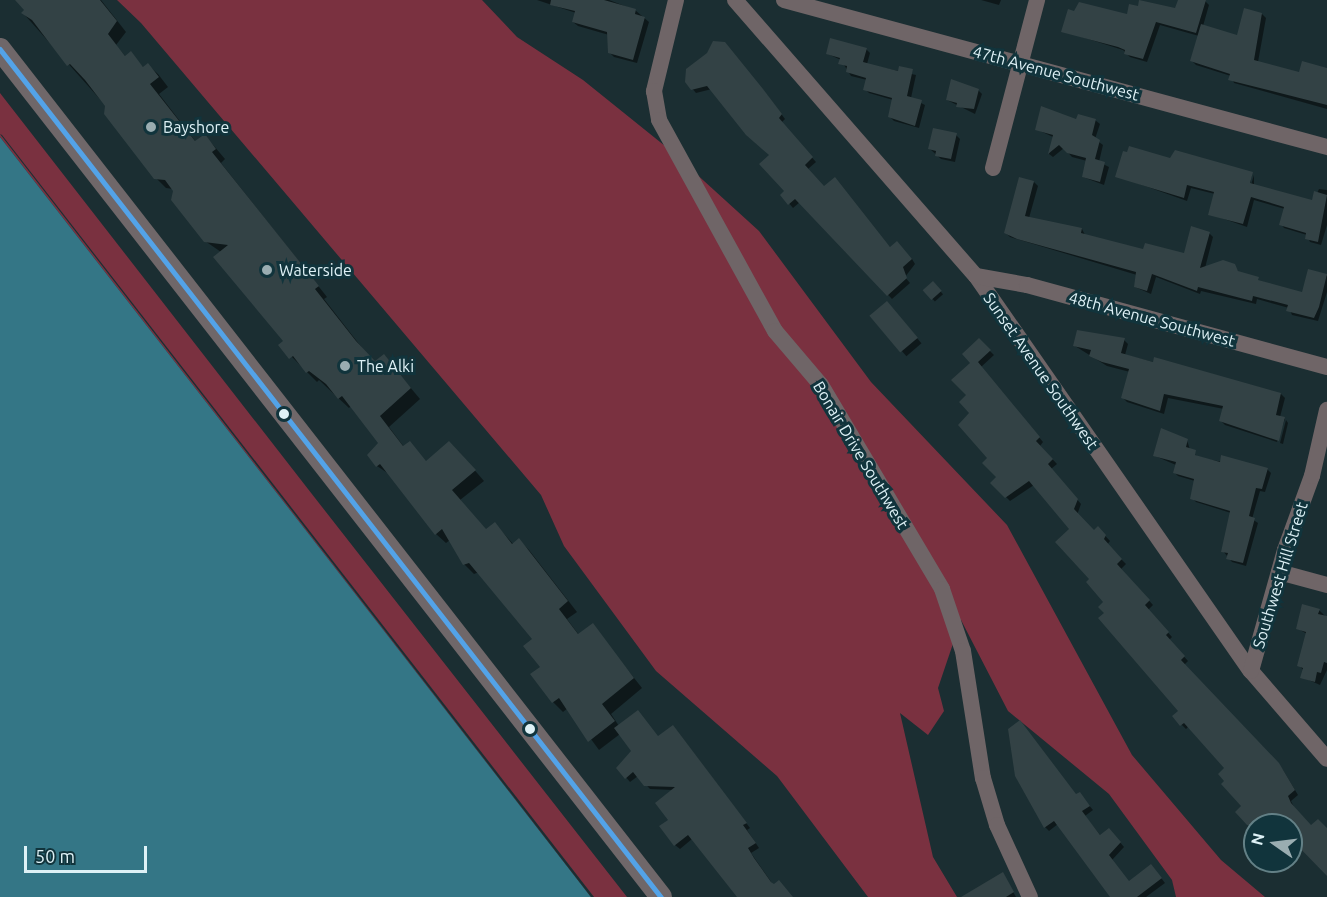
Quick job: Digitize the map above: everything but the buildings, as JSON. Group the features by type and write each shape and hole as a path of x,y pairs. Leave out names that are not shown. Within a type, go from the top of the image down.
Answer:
{"main road":[{"path":"0,49 661,897"}],"street":[{"name":"Bonair Drive Southwest","path":"676,0 654,91 659,120 775,331 821,385 942,589 963,651 983,778 997,825 1030,897"},
{"name":"Sunset Avenue Southwest","path":"735,0 976,276 1251,671 1327,759"},
{"name":"47th Avenue Southwest","path":"784,0 1327,147"},
{"path":"993,168 1037,0"},
{"name":"48th Avenue Southwest","path":"976,276 1027,285 1327,367"},
{"name":"Southwest Hill Street","path":"1251,671 1279,572 1312,476 1327,410"},
{"path":"1279,572 1327,585"}],"shaded area":[{"path":"117,0 482,0 517,37 583,80 670,150 759,231 871,382 1007,525 1132,755 1221,860 1265,897 1176,897 1172,880 1109,794 1008,711 961,620 938,688 944,711 928,735 900,713 933,857 957,897 868,897 777,776 656,671 564,546 541,495 141,23"},
{"path":"0,93 627,897 591,897 0,137"}],"water":[{"path":"0,137 591,897 0,897"}],"pier":[{"path":"0,134 2,135 594,897 591,897"}],"transit line":[{"path":"0,49 661,897"}],"place":[{"name":"Bayshore","path":"151,127"},
{"name":"Waterside","path":"267,270"},
{"name":"The Alki","path":"345,366"}]}
